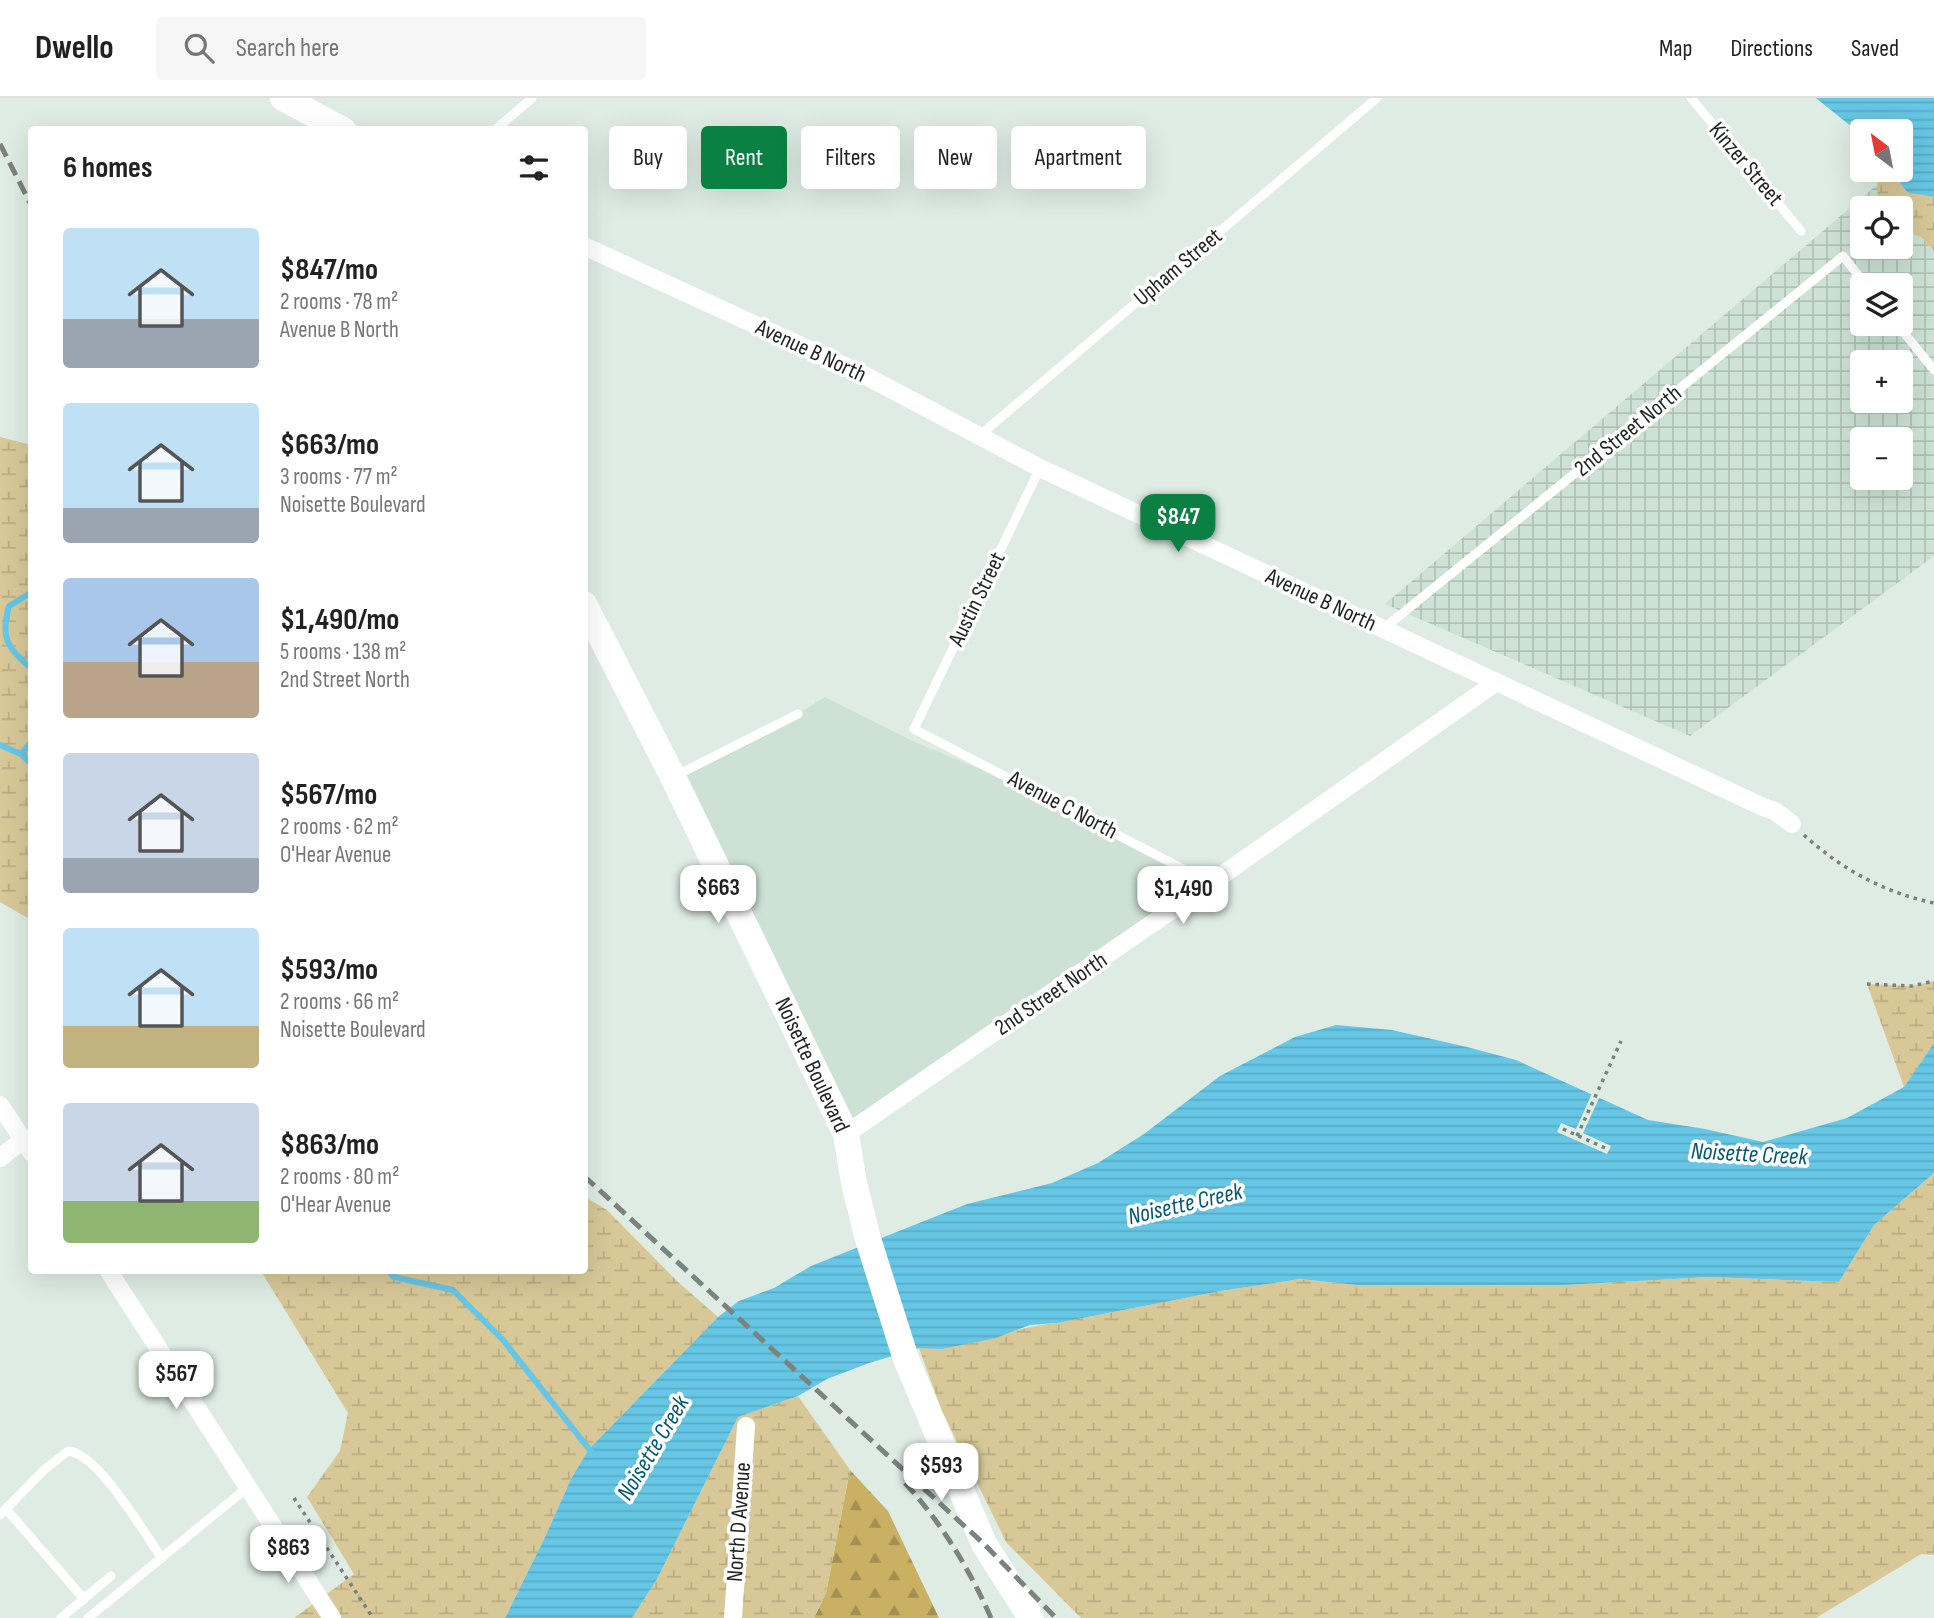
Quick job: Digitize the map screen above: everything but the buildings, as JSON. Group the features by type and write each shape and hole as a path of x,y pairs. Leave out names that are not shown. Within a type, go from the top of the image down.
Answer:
{"street":[{"path":"283,98 336,126"},
{"name":"Avenue B North","path":"588,248 864,375 1040,468 1495,683 1775,811 1792,824"},
{"name":"Noisette Boulevard","path":"588,612 673,777 846,1134 854,1183 868,1239 906,1359 984,1544 1031,1618"},
{"name":"2nd Street North","path":"846,1134 1211,884 1495,683"},
{"path":"0,1105 27,1146 0,1158"},
{"path":"111,1274 332,1618"},
{"name":"North D Avenue","path":"733,1618 746,1426"}],"lane":[{"path":"500,126 532,98"},
{"name":"Upham Street","path":"979,436 1377,98"},
{"name":"Kinzer Street","path":"1691,98 1801,231"},
{"name":"2nd Street North","path":"1383,629 1843,256 1856,273"},
{"path":"1907,336 1934,370"},
{"name":"Austin Street","path":"914,729 1040,468"},
{"path":"673,777 798,713"},
{"name":"Avenue C North","path":"914,729 1211,884"},
{"path":"84,1599 3,1512 44,1470 68,1451 78,1452 101,1471 162,1558"},
{"path":"88,1618 248,1487"},
{"path":"61,1618 111,1576"}],"path":[{"path":"1792,824 1847,868 1880,887 1934,903"},
{"path":"1867,984 1912,986 1934,981"},
{"path":"1577,1136 1621,1041"},
{"path":"1563,1129 1605,1148"},
{"path":"294,1499 373,1618"}],"shaded area":[{"path":"1878,184 1878,196 1864,196"},
{"path":"1850,208 1850,259 1913,259 1913,234 1921,237 1934,251 1934,556 1690,736 1385,604"},
{"path":"825,697 917,743 1048,797 1211,883 846,1134 673,777 798,714"}],"green space":[{"path":"1816,98 1934,98 1934,251 1921,237 1913,234 1913,196 1878,196 1877,182 1913,182 1913,119 1850,119 1850,125"},
{"path":"0,437 28,444 28,918 0,902"},
{"path":"1934,981 1934,1043 1904,1087 1867,984 1912,986"},
{"path":"1934,1173 1934,1555 1921,1554 1816,1618 1081,1618 1006,1542 941,1409 919,1348 971,1342 1040,1325 1300,1279 1357,1285 1565,1285 1710,1277 1839,1282 1874,1225"},
{"path":"588,1199 607,1210 678,1282 718,1317 589,1449 571,1479 505,1618 294,1618 354,1574 307,1497 340,1451 348,1413 263,1274 588,1274"},
{"path":"798,1396 850,1470 826,1593 814,1618 632,1618 657,1579 738,1417"},
{"path":"850,1470 888,1511 939,1618 814,1618 826,1593"}],"water":[{"path":"1816,98 1934,98 1934,197 1907,192 1900,182 1913,182 1913,119 1850,119 1850,125"},
{"name":"Noisette Creek","path":"1336,1025 1392,1030 1516,1060 1648,1120 1763,1142 1847,1118 1904,1087 1934,1043 1934,1173 1874,1225 1839,1282 1710,1277 1565,1285 1357,1285 1300,1279 1221,1291 1057,1323 1030,1325 996,1338 942,1349 919,1348 869,1363 827,1379 798,1396 738,1417 657,1579 632,1618 505,1618 571,1479 589,1449 718,1317 739,1301 774,1288 811,1266 967,1204 1052,1183 1098,1163 1144,1134 1220,1076 1295,1037"}],"pier":[{"path":"1593,1091 1601,1094 1583,1133 1611,1146 1607,1154 1557,1132 1561,1123 1576,1129"}],"waterway":[{"path":"28,594 9,606 5,627 11,648 28,665"},
{"path":"0,745 21,754 28,760"},
{"path":"21,754 28,746"},
{"path":"391,1274 394,1277 453,1290 503,1340 593,1454"}],"railway":[{"path":"0,144 28,199"},
{"path":"588,1180 984,1544 1056,1618"},
{"path":"905,1483 954,1547 991,1618"}]}
